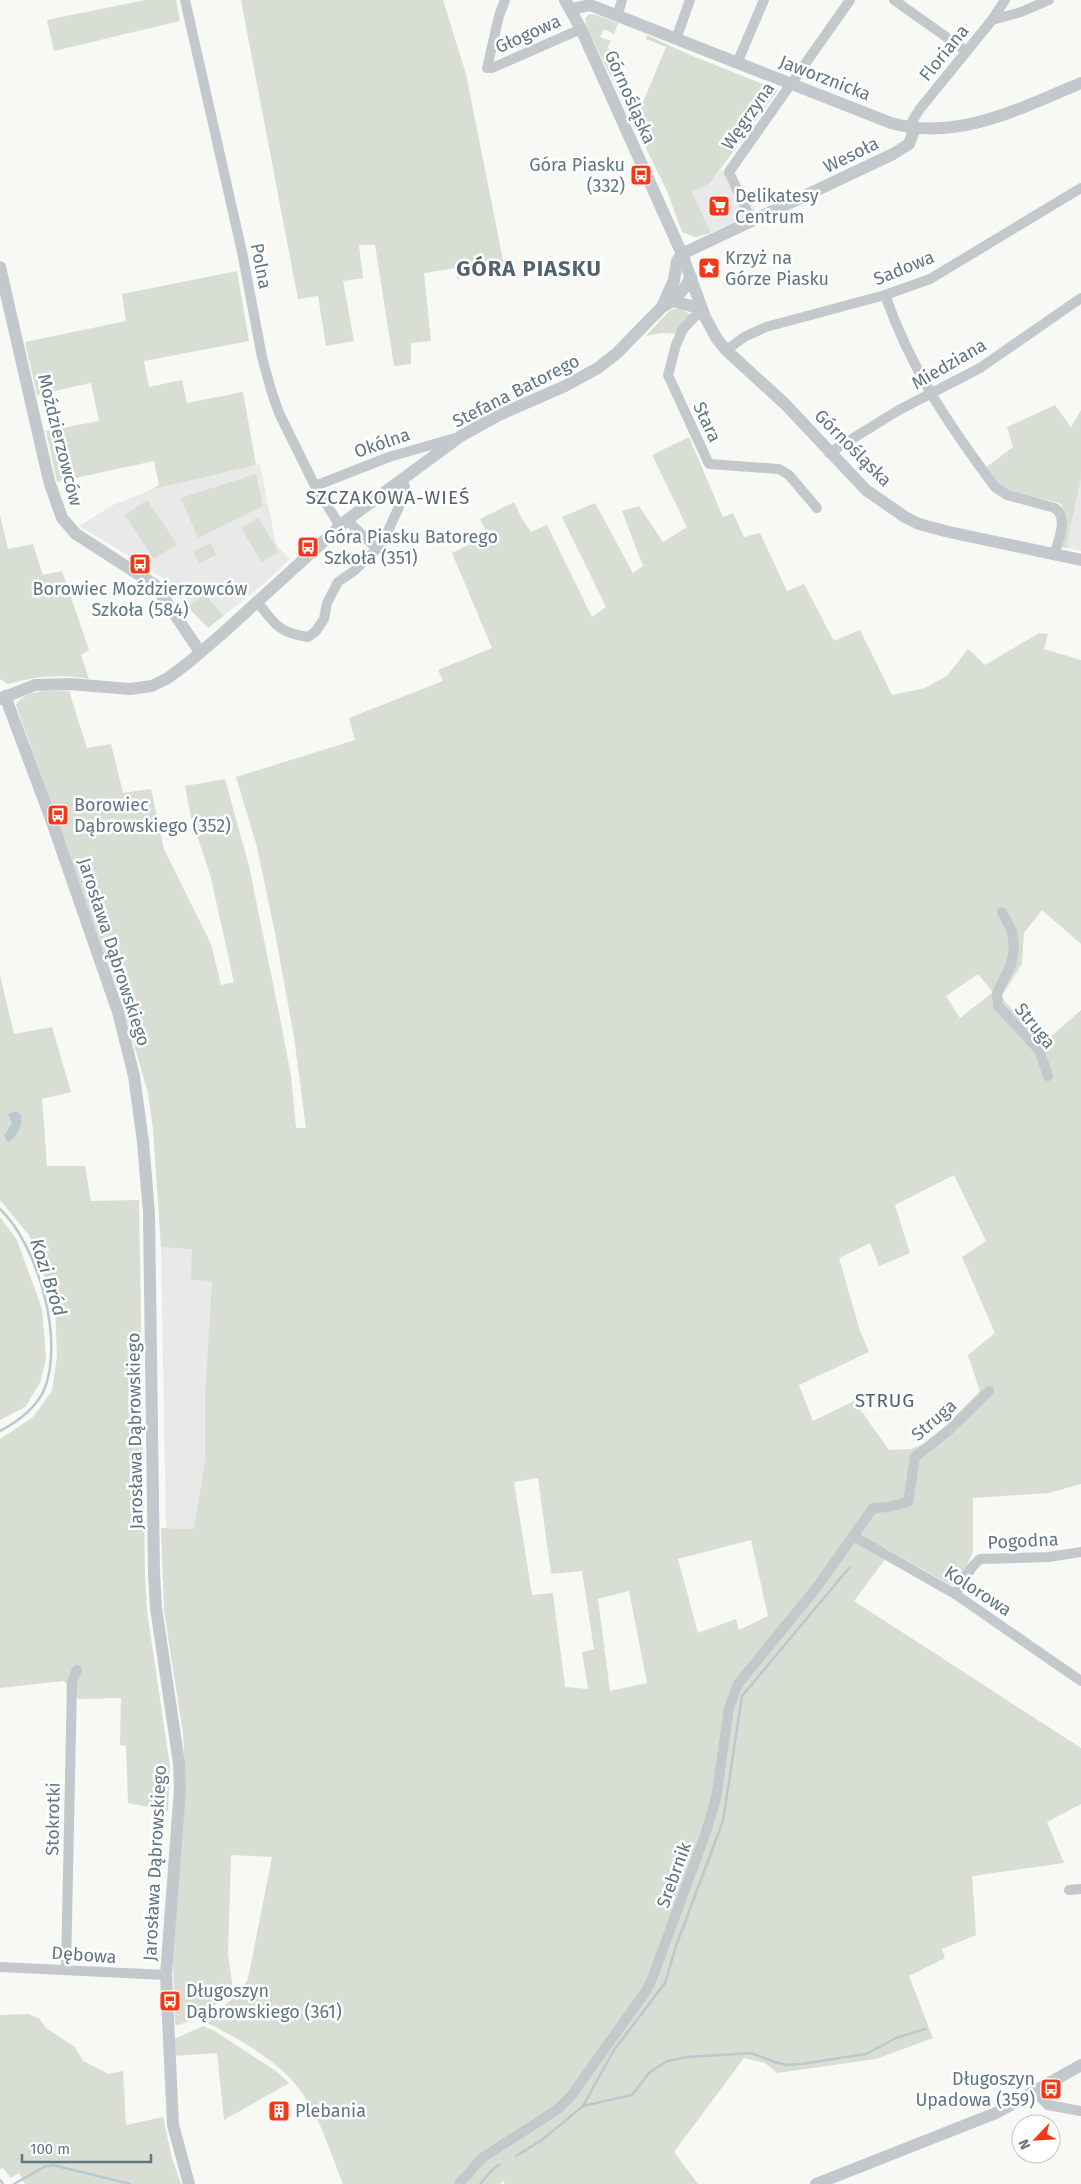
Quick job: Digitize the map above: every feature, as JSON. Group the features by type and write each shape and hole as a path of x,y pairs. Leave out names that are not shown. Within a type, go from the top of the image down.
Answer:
{"street":[{"name":"Polna","path":"185,0 242,252 262,358 279,412 315,486 343,523 377,549"},
{"name":"Głogowa","path":"505,0 499,16 487,68 492,68 581,29"},
{"path":"617,16 622,0"},
{"path":"676,39 690,0"},
{"path":"737,63 764,0"},
{"path":"790,84 850,0"},
{"path":"894,0 966,51"},
{"name":"Floriana","path":"912,127 919,110 992,20 1005,0"},
{"path":"992,20 1021,12 1049,0"},
{"name":"Jaworznicka","path":"568,5 590,5 891,123 912,127 935,129 973,125 1081,83"},
{"name":"Górnośląska","path":"568,5 581,29 682,254 702,309 717,338 726,350 785,404 866,490 887,506 918,524 1081,560"},
{"name":"Węgrzyna","path":"752,222 729,172 790,84"},
{"name":"Wesoła","path":"682,254 893,154 909,144 912,127"},
{"name":"Sadowa","path":"726,350 746,336 766,327 885,295 930,279 1081,188"},
{"name":"Stefana Batorego","path":"668,304 677,262 682,254"},
{"name":"Moździerzowców","path":"0,266 49,481 62,518 76,534 156,585 200,652"},
{"path":"674,280 691,277"},
{"name":"Stefana Batorego","path":"2,694 46,684 117,689 145,688 176,672 343,523 461,436 499,415 565,386 598,368 617,353 668,304 686,286 691,277"},
{"path":"885,295 902,340 931,394 970,454 1000,492 1055,508 1060,512 1063,519 1054,555"},
{"name":"Miedziana","path":"830,453 899,410 980,368 1081,298"},
{"path":"668,304 702,309"},
{"name":"Stara","path":"702,309 683,329 676,345 668,375 709,464 779,469 789,475 818,508"},
{"name":"Okólna","path":"315,486 390,457 461,436"},
{"path":"257,601 275,626 296,635 308,637 316,631 324,619 327,603 333,589 382,544 399,507 405,487 402,480"},
{"name":"Jarosława Dąbrowskiego","path":"2,694 51,819 118,1012 134,1076 144,1142 149,1230 154,1574 156,1608 175,1731 180,1788 166,1975 173,2126 189,2184"},
{"name":"Struga","path":"1002,912 1012,931 1014,949 1011,965 997,993 998,1006 1039,1050 1048,1076"},
{"name":"Struga","path":"873,1508 888,1507 908,1502 915,1457 950,1430 989,1391"},
{"name":"Srebrnik","path":"459,2184 482,2158 558,2109 571,2096 646,1991 670,1934 705,1838 716,1798 733,1696 738,1684 817,1587 873,1508"},
{"name":"Kolorowa","path":"853,1536 955,1594 1081,1680"},
{"name":"Pogodna","path":"955,1594 972,1567 980,1559 1049,1557 1081,1552"},
{"name":"Stokrotki","path":"66,1969 72,1682 77,1670"},
{"path":"1069,1890 1081,1889"},
{"name":"Dębowa","path":"0,1967 166,1975"},
{"path":"816,2184 959,2129 1036,2092 1081,2065"},
{"path":"1036,2092 1048,2105 1081,2112"}],"shaded area":[{"path":"145,0 176,0 180,21 54,51 47,20"},
{"path":"241,0 443,0 466,74 505,270 457,279 457,268 424,273 431,341 411,343 411,364 394,366 375,245 359,245 363,278 343,281 354,341 326,346 318,296 298,299"},
{"path":"589,14 618,23 614,34 604,29 600,37 611,41 607,48 610,49 606,60 623,95 634,105 641,107 666,47 646,39 647,35 690,55 778,90 710,183 692,192 711,233 695,237 682,232 667,191 587,28 585,19"},
{"path":"720,171 733,172 757,212 711,233 692,192 710,183"},
{"path":"237,271 249,341 144,361 149,387 182,380 187,403 243,392 256,465 150,490 159,485 154,461 57,482 46,431 99,421 91,383 37,395 25,342 126,321 122,294"},
{"path":"674,309 681,309 690,314 677,334 661,333 646,336 668,312"},
{"path":"1055,405 1071,427 1081,410 1081,479 1067,543 1068,548 1060,547 1066,519 1060,503 1004,491 985,468 1013,447 1007,427"},
{"path":"689,437 723,517 733,513 744,537 760,533 787,591 804,584 834,641 860,630 892,695 925,688 947,676 968,649 985,665 1039,633 1048,634 1044,649 1081,660 1081,944 1042,910 1024,933 1022,964 1001,997 1043,1044 1081,1010 1081,1484 1049,1493 973,1498 973,1552 959,1582 951,1585 866,1540 886,1558 854,1601 1081,1748 1081,1804 1047,1822 1064,1863 972,1876 976,1935 942,1949 945,1958 909,1976 933,2038 876,2059 777,2073 765,2063 744,2058 674,2152 698,2184 505,2184 503,2181 500,2184 343,2184 316,2117 295,2084 285,2073 259,2052 203,2021 238,1995 248,1979 272,1857 231,1855 228,1955 233,1989 221,2001 201,2015 179,2025 175,2024 173,1963 185,1775 183,1734 164,1610 161,1528 194,1529 205,1461 205,1393 212,1281 191,1280 192,1249 161,1247 153,1129 148,1093 119,994 16,705 20,700 33,693 69,691 87,748 111,744 123,793 151,789 164,849 211,944 221,985 234,982 211,878 191,817 185,786 225,779 249,866 282,1028 291,1076 296,1128 306,1128 294,1037 275,933 257,847 236,777 355,740 349,718 443,681 438,670 492,648 452,553 488,535 480,519 514,502 531,532 547,525 592,617 606,607 562,517 595,503 633,573 643,566 622,511 639,506 663,542 687,527 652,455","holes":["978,974 993,992 960,1018 946,996","954,1175 986,1241 962,1257 995,1333 968,1355 980,1391 931,1441 911,1449 889,1450 854,1401 813,1421 799,1385 869,1352 860,1331 839,1258 870,1243 879,1266 910,1253 895,1205","538,1478 551,1574 582,1571 594,1649 582,1652 588,1689 565,1687 553,1593 532,1595 514,1482","751,1540 768,1616 739,1630 736,1619 698,1633 678,1559","629,1591 647,1683 610,1691 598,1599"]},
{"path":"260,464 275,540 278,547 290,559 266,582 208,628 162,578 79,526 113,505 154,489"},
{"path":"256,474 263,506 198,538 181,498"},
{"path":"1081,479 1081,551 1068,548 1067,544"},
{"path":"147,500 177,544 154,559 125,515"},
{"path":"0,515 8,549 33,544 43,575 62,571 89,650 81,655 89,679 48,677 8,684 0,679"},
{"path":"258,518 279,552 262,562 241,528"},
{"path":"211,543 216,555 199,563 193,551"},
{"path":"205,594 223,616 208,628 188,607"},
{"path":"0,975 14,1034 52,1027 71,1092 42,1099 47,1166 85,1166 91,1201 139,1200 145,1573 147,1611 170,1767 168,1811 128,1803 126,1746 120,1745 121,1698 78,1699 64,1681 0,1688 0,1439 33,1417 52,1391 57,1356 55,1307 29,1235 0,1200"},
{"path":"16,1111 21,1115 20,1127 17,1135 8,1142 4,1136 12,1123 8,1114"},
{"path":"0,1217 17,1240 42,1309 46,1359 40,1383 25,1407 0,1420"},
{"path":"161,1247 192,1248 212,1280 205,1393 205,1461 194,1529 166,1528"},
{"path":"28,2014 39,2018 46,2028 75,2047 83,2061 109,2074 123,2071 126,2125 163,2117 172,2158 181,2184 25,2184 19,2173 11,2178 3,2168 0,2169 0,2015"},
{"path":"203,2026 213,2030 276,2071 289,2083 224,2120 217,2053 174,2056 172,2040"}],"waterway":[{"name":"Kozi Bród","path":"0,1209 14,1225 36,1269 44,1295 51,1346 50,1370 41,1397 25,1414 0,1431"},
{"path":"516,2156 542,2140 583,2106 614,2050 665,1983 676,1946 723,1821 742,1696 849,1568"},
{"path":"583,2106 632,2095 649,2073 667,2061 688,2057 751,2053 778,2063 788,2065 801,2064 866,2054 896,2038 925,2029"},
{"path":"14,2184 44,2167 53,2165 130,2184"},
{"path":"480,2184 499,2165"},
{"name":"Kozi Bród","path":"0,2180 3,2184"}],"place":[{"name":"Góra Piasku (332)","path":"641,175"},
{"name":"Delikatesy Centrum","path":"719,206"},
{"name":"Krzyż na Górze Piasku","path":"709,268"},
{"name":"Góra Piasku Batorego Szkoła (351)","path":"308,547"},
{"name":"Borowiec Moździerzowców Szkoła (584)","path":"140,564"},
{"name":"Borowiec Dąbrowskiego (352)","path":"58,815"},
{"name":"Długoszyn Dąbrowskiego (361)","path":"170,2001"},
{"name":"Długoszyn Upadowa (359)","path":"1051,2089"},
{"name":"Plebania","path":"279,2111"}],"district":[{"name":"GÓRA PIASKU","path":"529,268"},
{"name":"SZCZAKOWA-WIEŚ","path":"388,497"},
{"name":"STRUG","path":"885,1400"}]}
